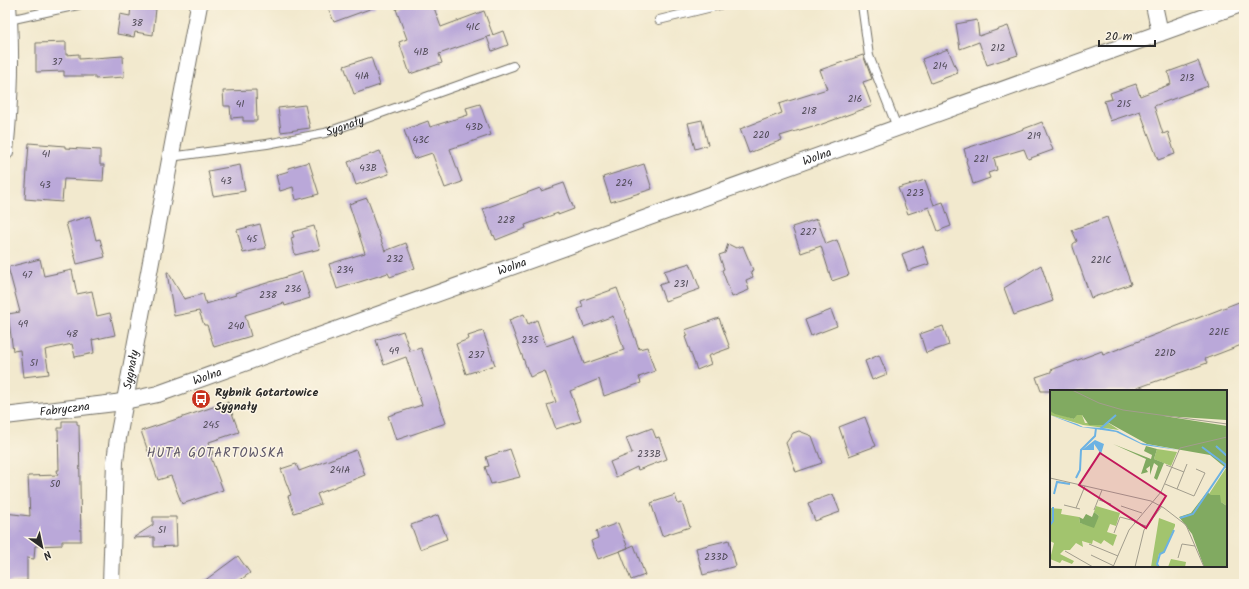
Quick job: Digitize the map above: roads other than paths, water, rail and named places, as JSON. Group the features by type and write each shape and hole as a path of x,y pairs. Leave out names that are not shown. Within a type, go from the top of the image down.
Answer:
{"street":[{"name":"Sygnały","path":"111,584 115,461 199,5"},
{"path":"1154,5 1160,33"},
{"name":"Wolna","path":"125,402 164,392 1238,5"},
{"path":"5,152 11,66 9,13"},
{"name":"Fabryczna","path":"5,416 125,402"}],"lane":[{"path":"9,13 78,5"},
{"path":"659,20 720,5"},
{"path":"862,5 869,56 897,127"},
{"name":"Sygnały","path":"170,157 267,144 325,133 513,66"}],"place":[{"name":"Rybnik Gotartowice Sygnały","path":"201,399"}],"district":[{"name":"HUTA GOTARTOWSKA","path":"216,453"}]}
